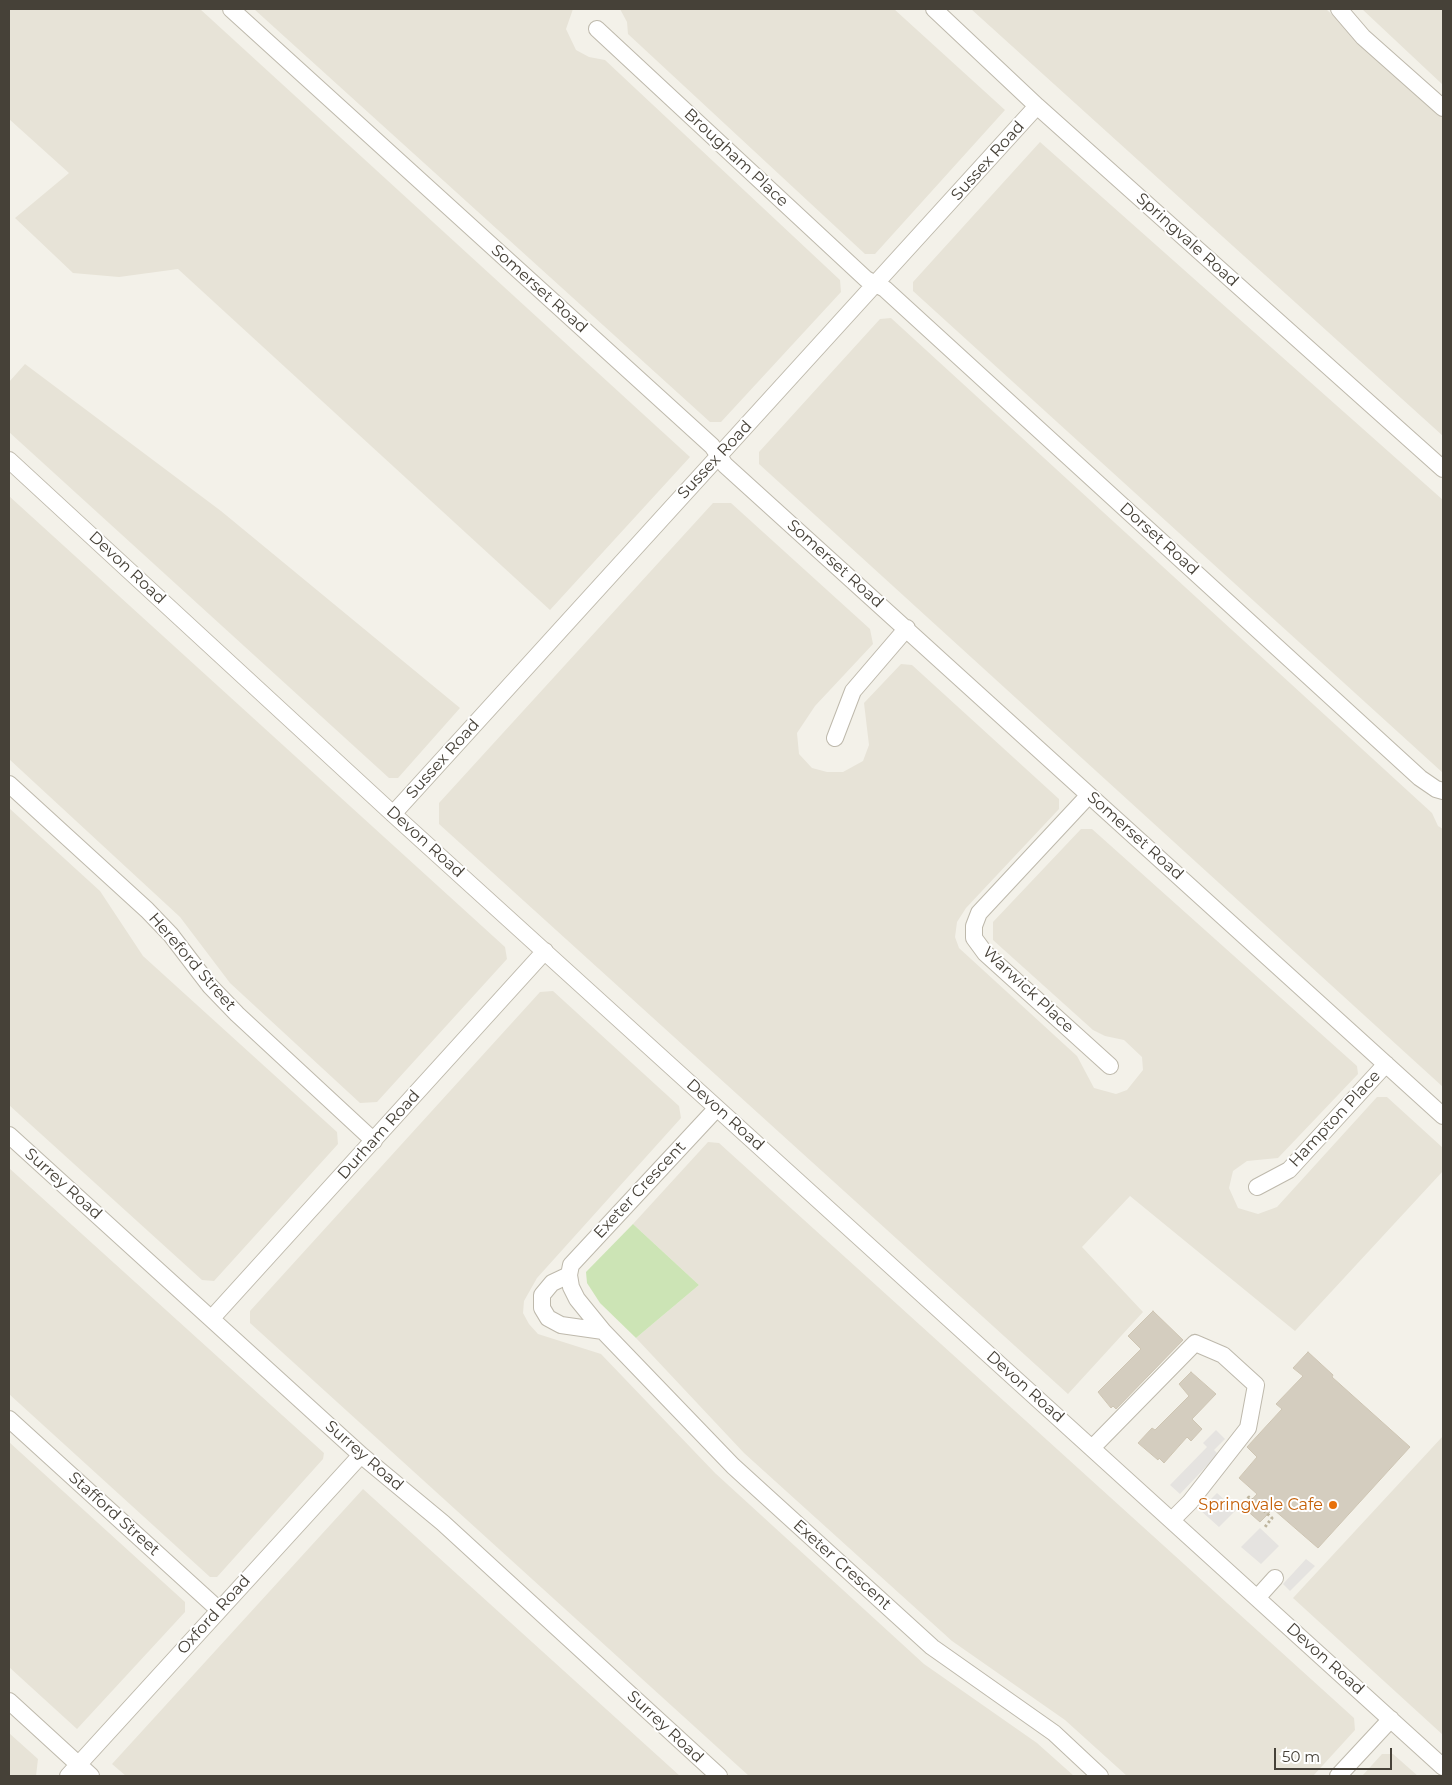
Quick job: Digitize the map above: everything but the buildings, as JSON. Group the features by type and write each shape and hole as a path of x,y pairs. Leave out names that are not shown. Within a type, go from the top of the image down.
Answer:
{"street":[{"name":"Somerset Road","path":"231,9 712,446 725,465 1443,1116"},
{"name":"Springvale Road","path":"934,9 1038,106 1443,469"},
{"path":"1339,9 1363,37 1443,108"},
{"name":"Brougham Place","path":"597,29 866,279 876,284"},
{"name":"Sussex Road","path":"393,814 1038,106"},
{"name":"Dorset Road","path":"876,284 885,289 1420,778 1436,789 1443,791"},
{"name":"Devon Road","path":"9,460 393,814 1443,1767"},
{"path":"835,738 853,691 907,628"},
{"name":"Hereford Street","path":"9,784 148,910 171,935 210,986 237,1014 374,1140"},
{"name":"Warwick Place","path":"1089,795 979,913 974,926 974,938 985,953 1110,1066"},
{"name":"Durham Road","path":"212,1318 545,951"},
{"name":"Hampton Place","path":"1257,1187 1289,1170 1386,1064"},
{"name":"Exeter Crescent","path":"717,1108 571,1265 569,1275 571,1287 577,1299 603,1331 733,1466 932,1648 1054,1733 1100,1776"},
{"name":"Surrey Road","path":"9,1135 361,1455 443,1523 719,1776"},
{"path":"569,1275 552,1283 542,1295 542,1308 548,1318 561,1325 603,1331"},
{"path":"1092,1448 1195,1343 1223,1355 1256,1385 1248,1428 1190,1502 1172,1520"},
{"name":"Stafford Street","path":"9,1419 219,1610"},
{"name":"Oxford Road","path":"73,1771 361,1455"},
{"path":"1257,1598 1276,1578"},
{"path":"9,1701 73,1771 91,1776"},
{"path":"1338,1776 1391,1719"}],"path":[{"path":"1241,1506 1249,1497 1272,1518 1265,1527"},
{"path":"1260,1507 1265,1502"}],"shaded area":[{"path":"9,9 200,9 690,457 550,610 178,269 119,277 73,273 15,218 69,173 9,119"},
{"path":"254,9 573,9 566,29 576,50 589,57 605,60 840,280 841,292 721,422 710,422"},
{"path":"620,9 894,9 1005,110 875,254 865,254 628,34 627,22"},
{"path":"971,9 1326,9 1443,116 1443,436"},
{"path":"1362,9 1443,9 1443,85"},
{"path":"1040,142 1443,500 1443,773 913,291 913,282"},
{"path":"891,318 1432,813 1438,826 1443,829 1443,1087 759,464 759,452 880,319"},
{"path":"25,364 221,511 460,708 398,778 389,778 9,432 9,382"},
{"path":"9,496 505,947 507,959 377,1102 360,1103 230,983 180,917 9,759"},
{"path":"713,503 731,503 870,629 873,644 815,706 797,733 799,754 812,768 827,772 843,772 863,761 869,745 864,703 901,664 912,665 1059,799 1059,809 966,908 957,922 955,937 959,948 1077,1056 1094,1088 1116,1094 1127,1090 1143,1070 1142,1057 1124,1040 1105,1036 1093,1030 993,940 993,922 1081,829 1092,829 1357,1066 1358,1074 1278,1158 1247,1161 1233,1171 1229,1188 1238,1208 1258,1214 1277,1207 1377,1097 1387,1097 1443,1148 1443,1171 1295,1331 1130,1196 1082,1247 1143,1312 1068,1394 439,824 439,803"},
{"path":"9,808 100,891 143,956 337,1132 338,1144 214,1281 202,1280 9,1105"},
{"path":"553,991 679,1106 681,1118 537,1278 524,1301 523,1313 529,1324 538,1334 601,1354 715,1473 924,1664 1037,1743 1074,1776 749,1776 250,1323 250,1311 540,992"},
{"path":"708,1142 719,1143 1354,1718 1355,1730 1313,1776 1127,1776 1065,1720 952,1641 744,1453 636,1338 699,1285 633,1224"},
{"path":"9,1168 324,1453 323,1459 217,1577 210,1577 9,1394"},
{"path":"1216,1430 1225,1439 1214,1450 1218,1454 1180,1494 1170,1485 1207,1447 1203,1443"},
{"path":"1443,1436 1443,1735 1293,1598"},
{"path":"9,1442 185,1602 185,1612 77,1729 9,1667"},
{"path":"363,1489 680,1776 126,1776 112,1764"},
{"path":"1217,1493 1236,1510 1219,1527 1200,1510"},
{"path":"1260,1528 1279,1546 1261,1564 1241,1547"},
{"path":"1306,1559 1315,1566 1290,1591 1283,1584"},
{"path":"9,1733 38,1759 36,1776 9,1776"},
{"path":"1382,1754 1393,1754 1418,1776 1362,1776"}],"green space":[{"path":"633,1224 699,1285 636,1338 600,1303 587,1283 586,1272"}],"place":[{"name":"Springvale Cafe","path":"1333,1505"}]}
